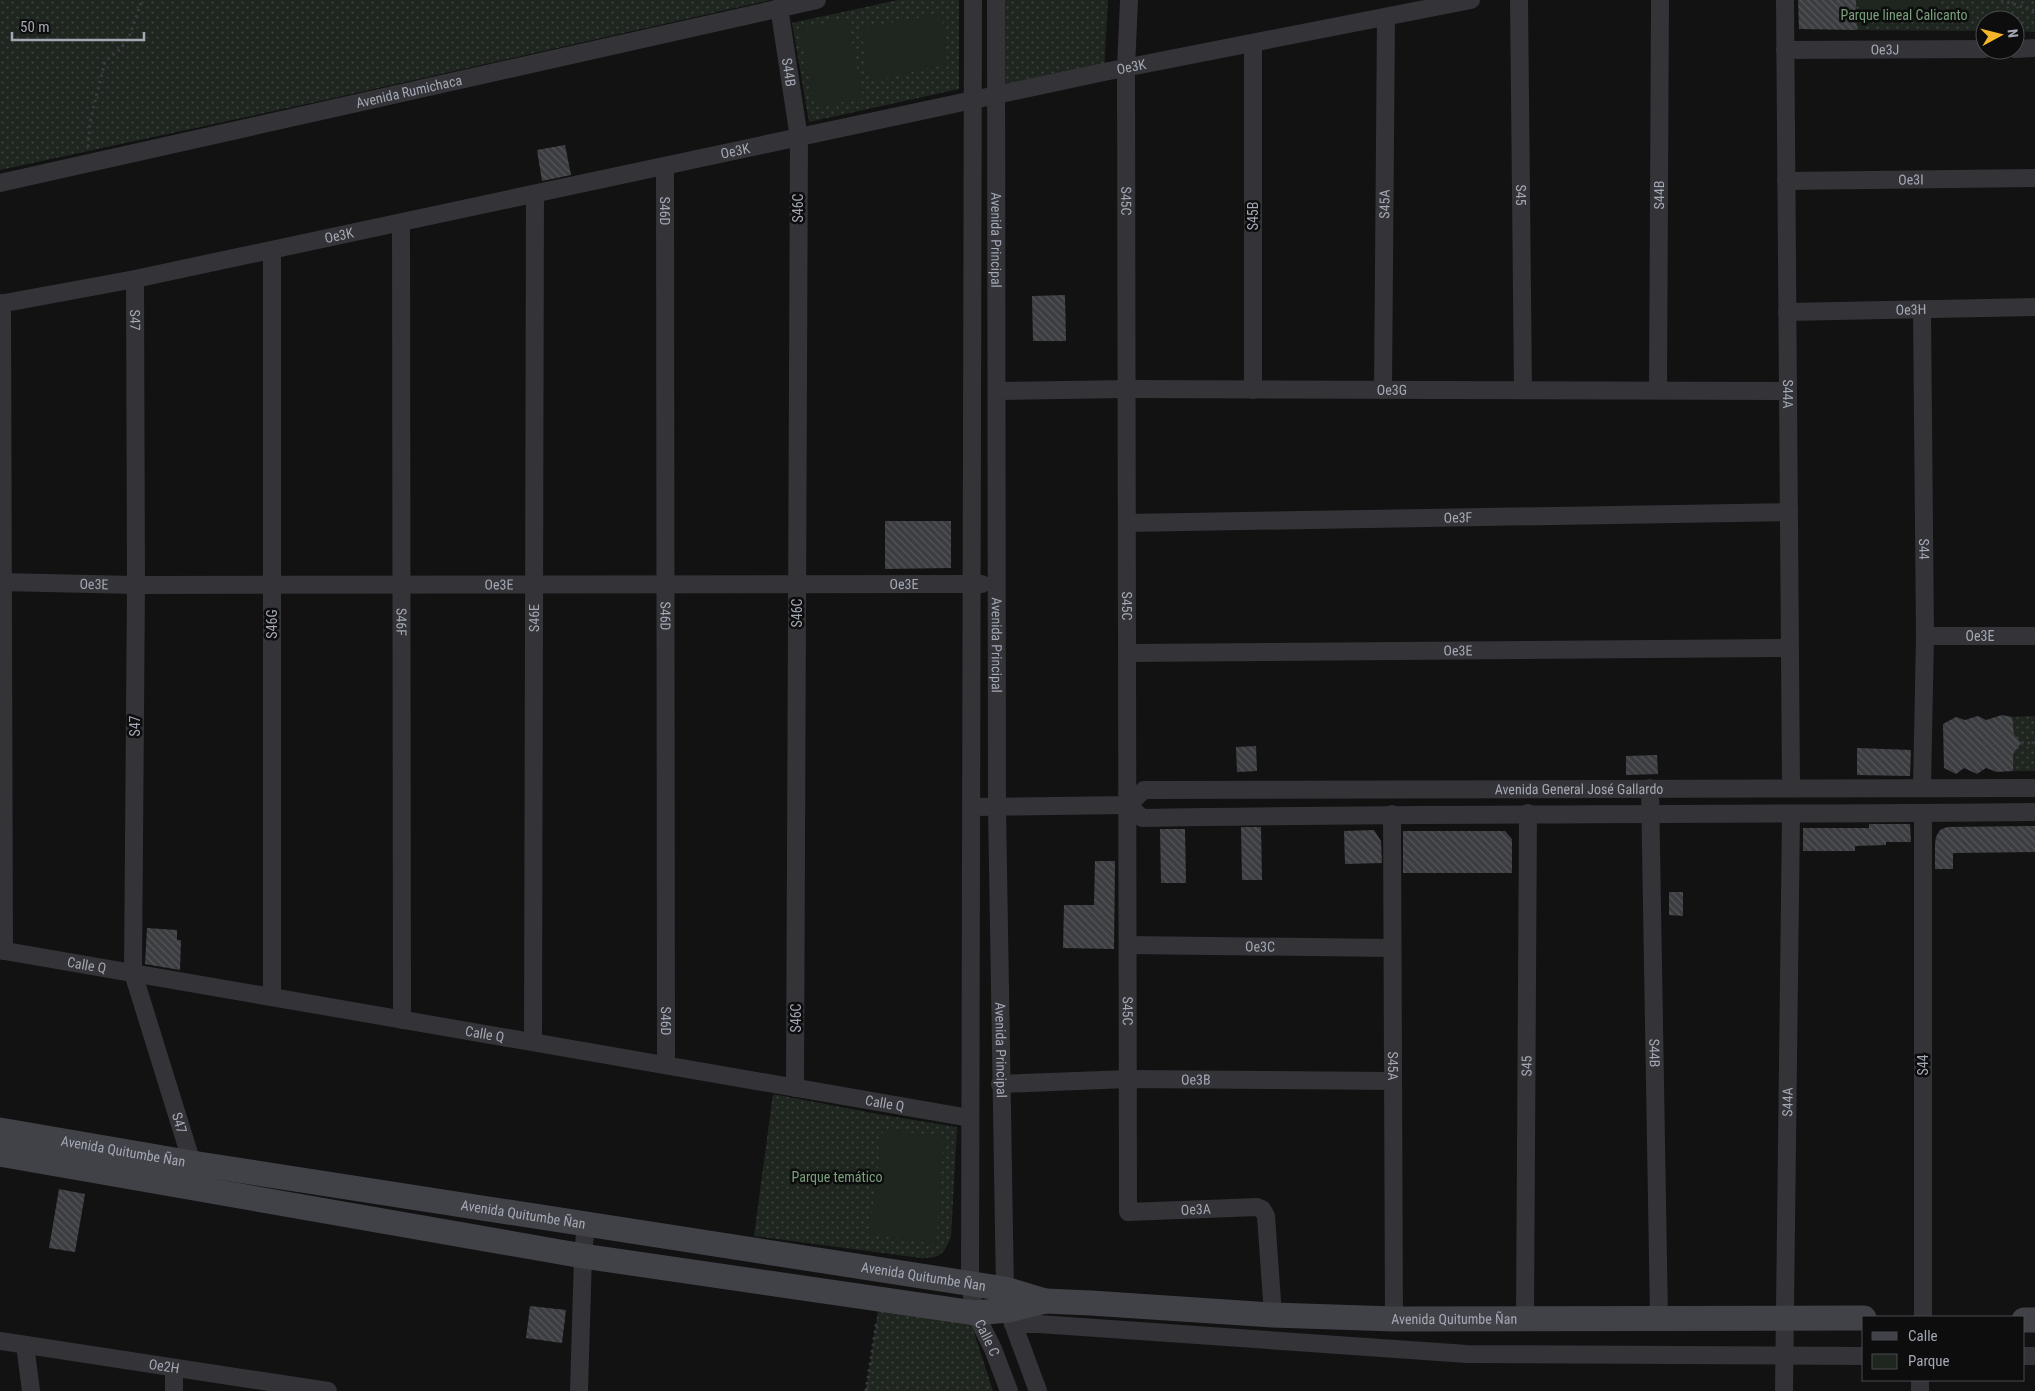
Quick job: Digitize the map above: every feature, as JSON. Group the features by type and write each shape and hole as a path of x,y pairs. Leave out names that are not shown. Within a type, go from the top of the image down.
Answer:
{"street":[{"name":"Avenida Rumichaca","path":"0,183 817,0"},
{"name":"Avenida Principal","path":"970,1284 973,0"},
{"name":"Avenida Principal","path":"996,0 997,807 1000,1084 1008,1303"},
{"name":"S45C","path":"1128,1212 1126,68 1129,0"},
{"name":"Oe3K","path":"1,303 136,279 1126,68 1471,0"},
{"name":"S45","path":"1519,0 1523,390"},
{"name":"S44B","path":"1658,390 1660,0"},
{"name":"S44A","path":"1785,0 1791,788"},
{"name":"S44B","path":"779,7 798,138"},
{"name":"S45A","path":"1383,390 1386,17"},
{"name":"S45B","path":"1253,43 1253,390"},
{"name":"Oe3J","path":"1785,50 1975,49"},
{"name":"S46C","path":"796,1088 798,138"},
{"name":"S46D","path":"665,166 666,1065"},
{"name":"Oe3I","path":"1786,181 2035,178"},
{"name":"S46E","path":"533,1042 535,194"},
{"name":"S46F","path":"401,223 402,1020"},
{"name":"S46G","path":"272,250 272,997"},
{"name":"S47","path":"136,279 133,973 192,1163"},
{"path":"1,303 2,951"},
{"name":"Oe3H","path":"1788,312 2035,307"},
{"name":"S44","path":"1922,309 1925,636 1922,788"},
{"name":"Oe3G","path":"996,392 1127,390 1788,391"},
{"name":"Oe3F","path":"1127,522 1789,512"},
{"name":"Oe3E","path":"1,582 136,584 997,585"},
{"name":"Oe3E","path":"1925,636 2035,636"},
{"name":"Oe3E","path":"1127,653 1790,648"},
{"name":"S44B","path":"1650,788 1659,1318"},
{"name":"Avenida General José Gallardo","path":"2035,788 1144,790 1128,805 1142,818 1528,813 1651,815 2035,812"},
{"path":"971,807 1128,805"},
{"name":"S45","path":"1526,1318 1528,813"},
{"name":"S44","path":"1923,813 1923,1316"},
{"name":"S45A","path":"1392,814 1394,1318"},
{"name":"S44A","path":"1784,1391 1791,814"},
{"name":"Oe3C","path":"1128,945 1392,948"},
{"name":"Calle Q","path":"2,951 970,1118"},
{"name":"Oe3B","path":"1000,1084 1128,1079 1393,1081"},
{"name":"Avenida Quitumbe Ñan","path":"0,1130 192,1163 970,1284 1008,1303"},
{"name":"Avenida Quitumbe Ñan","path":"0,1154 583,1256 975,1313 1008,1303 1045,1301 1092,1302 1274,1315 1394,1318 1862,1318"},
{"name":"Oe3A","path":"1128,1212 1257,1207 1262,1209 1266,1216 1274,1315"},
{"path":"579,1391 583,1256 586,1223"},
{"name":"Calle C","path":"970,1284 975,1313 994,1349 1009,1391"},
{"path":"1008,1303 1039,1324 1467,1354 1862,1356"},
{"name":"Calle C","path":"1008,1303 1038,1391"},
{"name":"Oe2H","path":"0,1341 318,1390"},
{"path":"24,1345 31,1391"},
{"path":"174,1368 174,1391"}],"path":[{"path":"87,164 90,122 105,61 128,40 142,0"},
{"path":"2001,0 2035,11"},
{"path":"2020,743 2035,742"},
{"path":"866,1391 879,1299"}],"green space":[{"path":"0,0 771,0 316,102 0,170"},
{"path":"898,0 959,0 959,89 809,122 792,23"},
{"path":"996,0 1108,0 1104,72 995,96"},
{"name":"Parque lineal Calicanto","path":"1856,0 2035,0 2035,32 2025,32 2025,10 1975,10 1975,31 1857,30"},
{"path":"1861,0 1938,0 1939,17 1862,17"},
{"path":"942,14 946,64 869,82 861,28"},
{"path":"847,18 863,98 815,107 799,29"},
{"path":"2035,716 2035,771 2013,771 2012,717"},
{"name":"Parque temático","path":"773,1094 957,1127 951,1237 943,1252 937,1256 921,1258 754,1236"},
{"path":"883,1129 944,1137 936,1244 869,1234"},
{"path":"878,1311 971,1323 993,1391 866,1391"}],"building":[{"path":"1798,0 1856,0 1857,30 1799,29"},
{"path":"565,145 571,175 542,181 537,150"},
{"path":"1065,295 1066,341 1033,341 1032,296"},
{"path":"885,521 951,521 951,568 885,569"},
{"path":"2002,715 2012,717 2014,735 2021,743 2013,754 2013,771 1997,772 1986,768 1977,774 1964,768 1956,774 1944,768 1943,724 1956,717 1965,720 1978,716 1986,720"},
{"path":"1256,746 1257,771 1237,772 1236,747"},
{"path":"1857,748 1911,750 1910,776 1857,775"},
{"path":"1657,755 1658,774 1626,775 1626,756"},
{"path":"1869,824 1910,824 1911,842 1886,842 1886,845 1855,846 1855,851 1803,851 1803,828 1869,828"},
{"path":"2035,826 2035,852 1953,853 1953,869 1935,869 1935,844 1940,830 1947,827"},
{"path":"1241,827 1261,827 1262,880 1242,880"},
{"path":"1160,829 1185,829 1186,883 1161,883"},
{"path":"1374,830 1381,841 1382,863 1345,864 1344,831"},
{"path":"1403,831 1505,831 1512,839 1512,873 1403,873"},
{"path":"1095,861 1115,861 1114,949 1063,948 1064,905 1094,905"},
{"path":"1669,892 1683,892 1683,916 1669,915"},
{"path":"147,928 177,930 177,940 181,940 180,970 145,964"},
{"path":"59,1189 85,1194 75,1252 49,1248"},
{"path":"530,1306 566,1310 562,1343 526,1338"}]}
